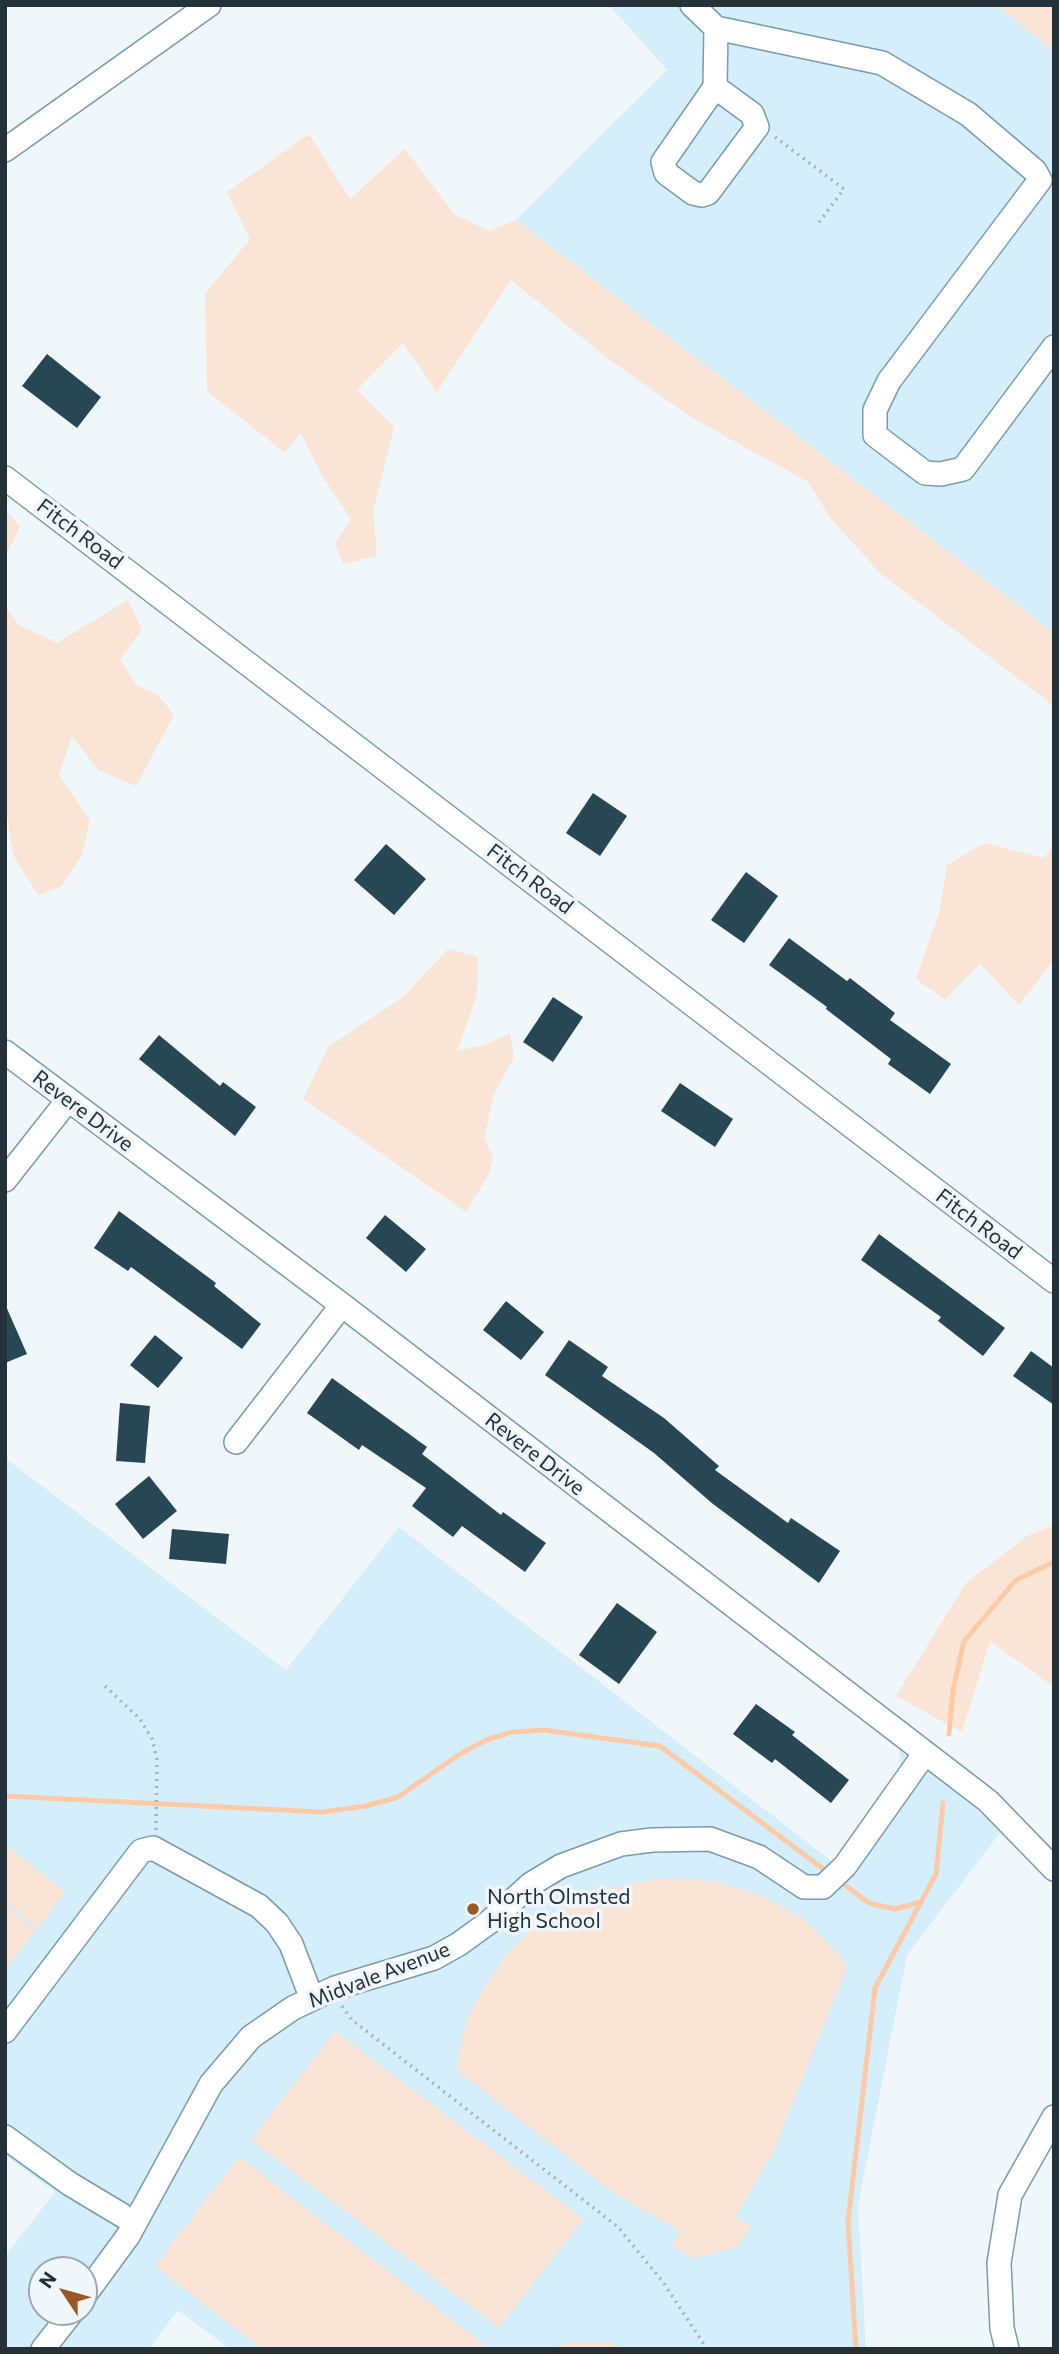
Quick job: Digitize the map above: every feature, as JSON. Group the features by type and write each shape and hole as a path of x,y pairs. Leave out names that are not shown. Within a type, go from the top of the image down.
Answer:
{"street":[{"path":"5,150 209,5"},
{"path":"692,5 716,28 882,63 968,114 1035,171 1047,185 889,381 875,410 875,435 925,473 942,474 963,468 1054,347"},
{"path":"715,87 752,114 757,127 708,194 702,195 693,193 666,173 663,162 715,87 716,28"},
{"name":"Fitch Road","path":"5,478 1054,1281"},
{"name":"Revere Drive","path":"5,1052 342,1305 988,1801 1054,1870"},
{"path":"5,1180 68,1100"},
{"path":"236,1442 342,1305"},
{"name":"Midvale Avenue","path":"98,2276 135,2223 202,2099 223,2068 259,2031 335,1988 434,1958 488,1923 531,1884 561,1866 621,1844 710,1839 760,1857 804,1887 818,1889 835,1877 925,1753"},
{"path":"5,2031 141,1851 153,1848 259,1906 277,1923 291,1944 312,1999"},
{"path":"1007,2349 1002,2328 999,2263 1010,2195 1054,2117"},
{"path":"5,2137 70,2184 135,2223"},
{"path":"43,2349 61,2326"}],"path":[{"path":"770,134 844,189 817,225"},
{"path":"105,1686 140,1719 152,1739 157,1759 157,1817"},
{"path":"342,2005 352,2020 618,2227 663,2282 707,2349"}],"shaded area":[{"path":"609,5 997,5 1054,52 1054,633 516,220 667,70"},
{"path":"997,5 1054,5 1054,52"},
{"path":"309,134 350,199 405,149 454,214 489,231 516,220 1054,633 1054,706 880,573 831,519 808,482 694,419 611,361 511,280 437,392 403,343 357,390 394,427 373,511 377,556 343,564 335,543 351,519 321,474 301,433 285,453 207,391 205,294 250,239 227,192"},
{"path":"5,514 10,514 20,527 5,557"},
{"path":"128,600 142,630 120,659 136,685 159,696 174,715 136,786 98,770 72,736 59,775 90,820 82,855 61,887 38,895 13,855 5,803 5,606 19,625 57,643"},
{"path":"985,843 1044,858 1054,844 1054,960 1019,1005 980,964 945,1000 916,979 939,913 947,865"},
{"path":"448,949 478,957 477,995 457,1051 485,1045 510,1033 514,1057 494,1094 484,1138 493,1156 490,1172 466,1212 303,1099 328,1047 403,997"},
{"name":"North Olmsted High School","path":"5,1458 286,1670 399,1527 834,1863 901,1768 899,1746 1002,1830 907,1955 858,2205 866,2349 230,2349 178,2310 149,2349 5,2349 5,2256 55,2192 5,2155"},
{"path":"1054,1525 1054,1687 990,1641 962,1732 896,1696 966,1583 1027,1536"},
{"path":"5,1845 65,1892 38,1928 5,1903"},
{"path":"661,1878 713,1881 763,1896 805,1920 848,1965 773,2152 735,2218 751,2225 737,2247 694,2258 672,2246 681,2231 617,2195 456,2070 466,2023 476,2001 506,1955 533,1928 579,1899 602,1890"},
{"path":"5,1905 36,1930 5,1970"},
{"path":"335,2031 583,2219 499,2328 251,2140"},
{"path":"239,2157 486,2346 484,2349 262,2349 155,2266"},
{"path":"576,2342 609,2342 625,2349 538,2349"}],"building":[{"path":"47,354 101,397 77,428 22,386"},
{"path":"593,793 627,816 600,856 566,833"},
{"path":"386,844 426,879 394,915 354,880"},
{"path":"746,872 778,896 744,943 711,920"},
{"path":"789,938 847,981 850,978 895,1013 890,1020 951,1064 930,1094 888,1064 891,1059 826,1009 827,1007 769,965"},
{"path":"553,997 583,1017 553,1062 523,1042"},
{"path":"159,1035 220,1086 223,1082 256,1107 235,1136 139,1059"},
{"path":"680,1083 733,1119 715,1147 661,1111"},
{"path":"119,1211 216,1283 214,1286 261,1324 242,1349 131,1267 128,1271 94,1248"},
{"path":"385,1215 426,1249 406,1272 366,1238"},
{"path":"879,1234 1005,1328 983,1356 938,1321 941,1317 861,1260"},
{"path":"506,1301 544,1332 521,1360 483,1330"},
{"path":"5,1304 27,1354 5,1363"},
{"path":"155,1335 183,1358 158,1388 130,1365"},
{"path":"569,1340 608,1367 602,1376 664,1418 719,1466 715,1470 788,1523 791,1518 840,1551 819,1583 713,1504 654,1453 545,1375"},
{"path":"1031,1351 1054,1368 1054,1405 1013,1376"},
{"path":"332,1378 427,1447 422,1454 501,1515 503,1512 546,1543 525,1572 462,1526 453,1537 412,1506 426,1488 362,1445 359,1450 307,1413"},
{"path":"120,1403 150,1406 145,1463 116,1461"},
{"path":"149,1476 177,1511 143,1539 115,1504"},
{"path":"172,1529 229,1534 226,1564 169,1559"},
{"path":"617,1603 657,1632 619,1684 579,1655"},
{"path":"756,1704 795,1732 792,1735 849,1780 831,1803 775,1759 772,1763 733,1734"}],"waterway":[{"path":"949,1734 953,1690 964,1641 1016,1580 1054,1562"},
{"path":"5,1796 322,1812 366,1806 398,1797 460,1754 486,1740 512,1732 544,1730 660,1746 830,1874"},
{"path":"856,2349 848,2222 875,1988 936,1874 943,1803"},
{"path":"838,1880 869,1903 895,1909 921,1902"}],"place":[{"name":"North Olmsted High School","path":"473,1909"}]}
